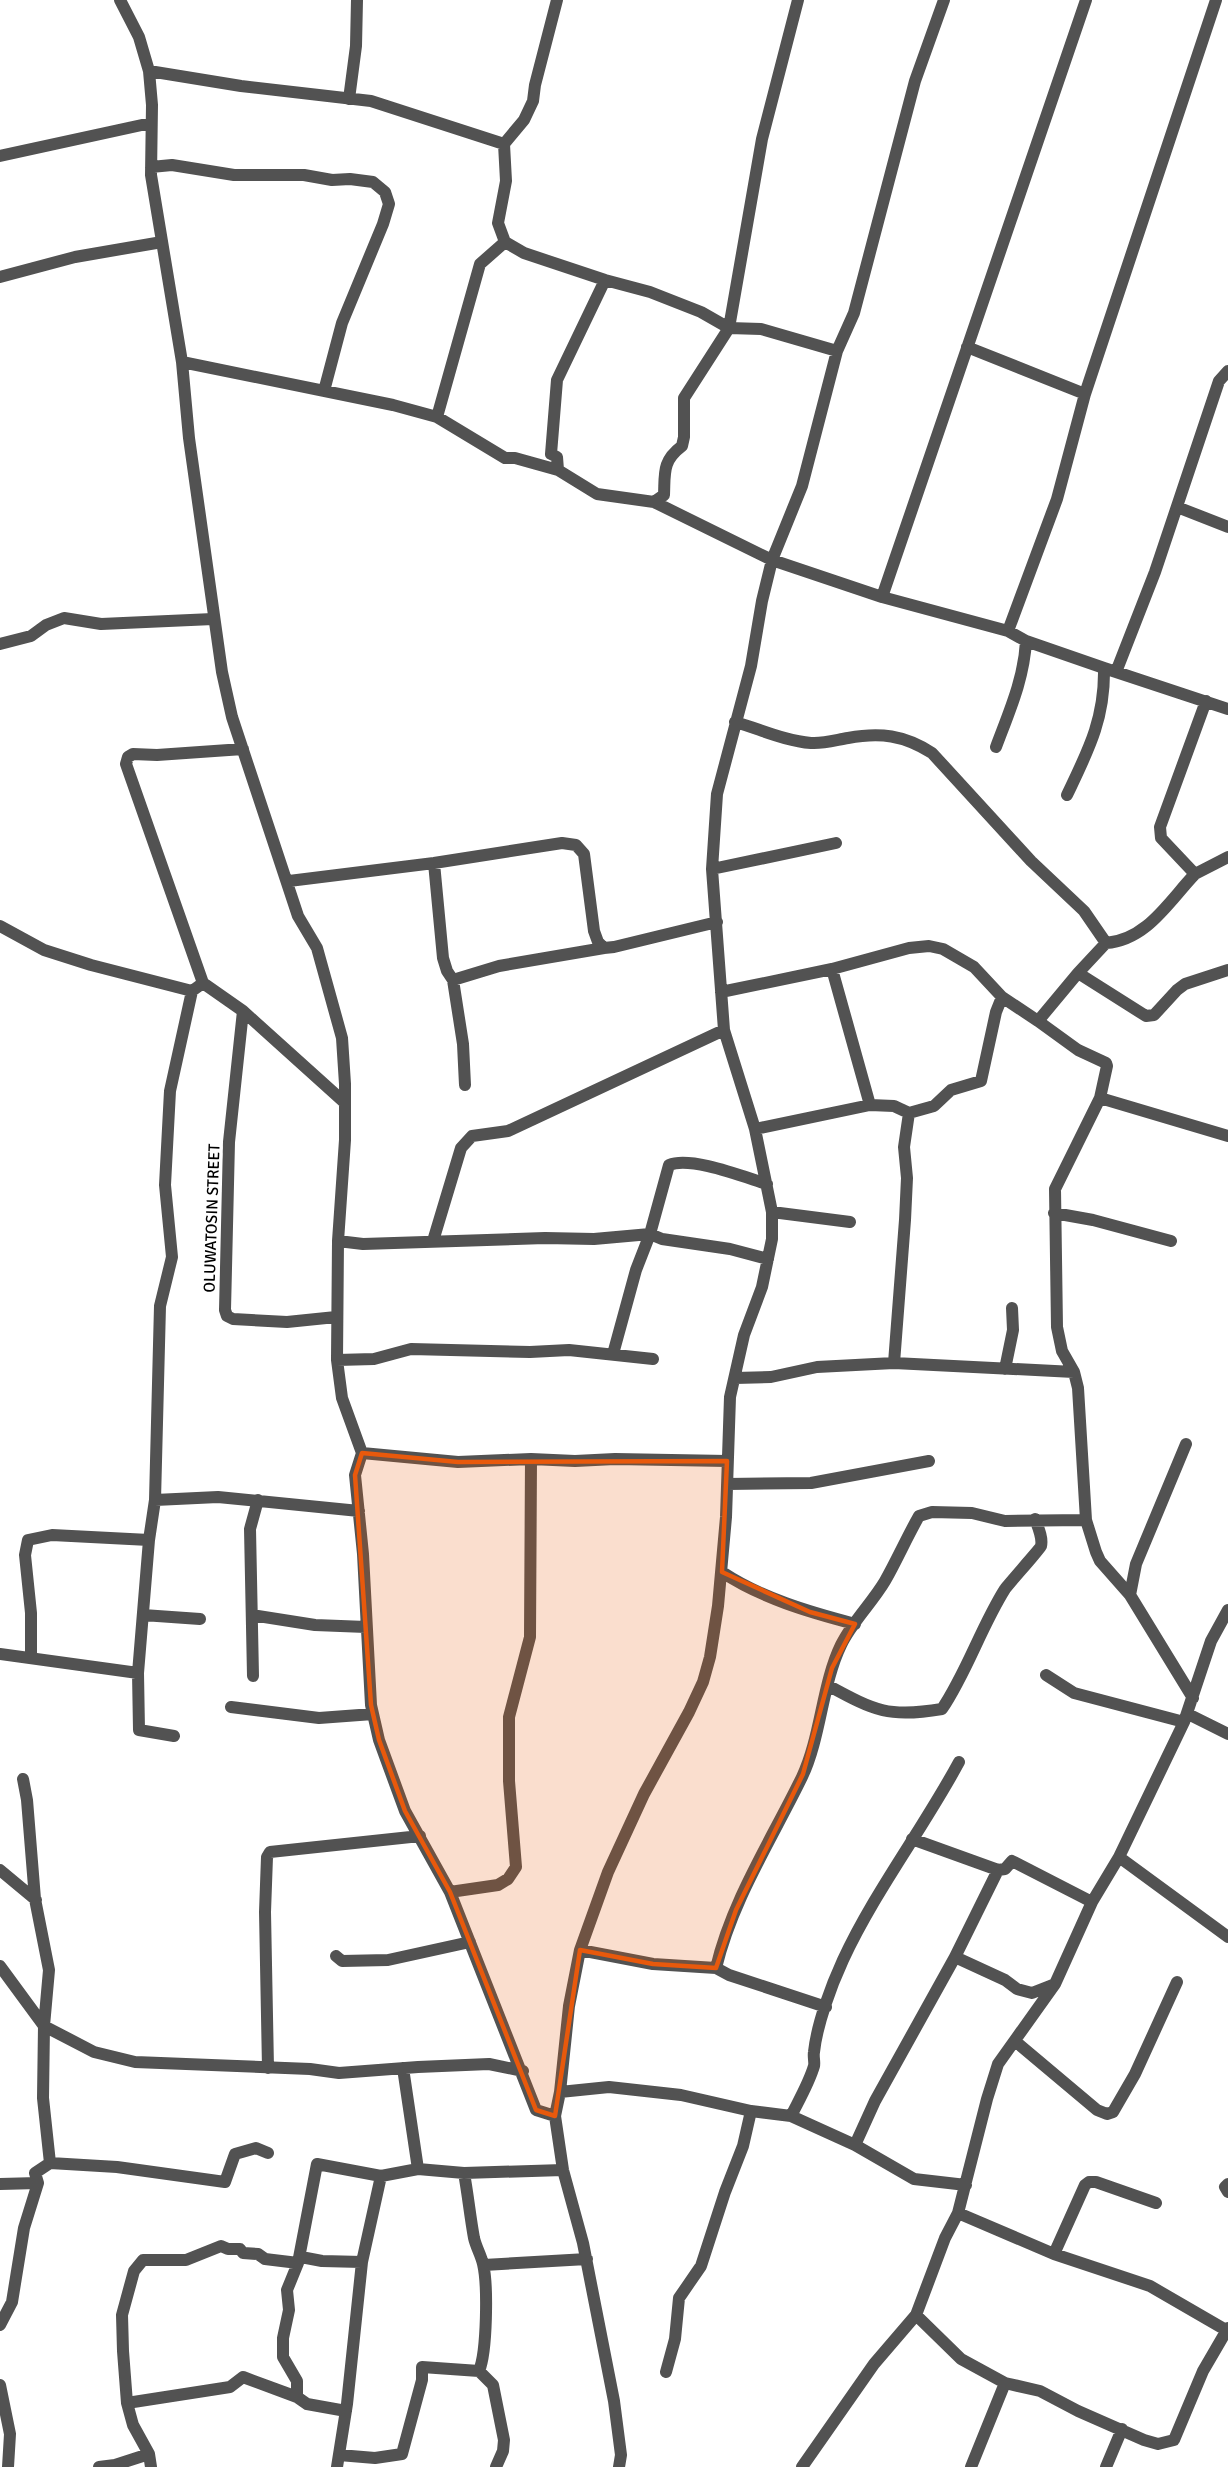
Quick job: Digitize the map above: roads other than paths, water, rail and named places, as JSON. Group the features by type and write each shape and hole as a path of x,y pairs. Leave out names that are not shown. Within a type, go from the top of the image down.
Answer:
{"street":[{"path":"120,0 139,37 149,71 151,166 168,290 182,362 189,438 207,557 213,618 232,717 289,881 298,916 317,948 342,1038 344,1160 338,1241 337,1360 342,1398 362,1453 355,1475 373,1714 379,1740 405,1811 450,1892 536,2110 555,2116"},
{"path":"349,99 356,46 357,0"},
{"path":"557,0 533,101 524,120 504,144 506,181 498,223 505,242 524,253 605,280 650,292 701,312 729,328 761,329 837,351"},
{"path":"654,502 664,495 665,466 671,454 682,446 684,398 729,328 762,139 798,0"},
{"path":"619,2467 621,2455 614,2401 586,2259 563,2170 555,2116 559,2106 569,2006 580,1950 608,1872 644,1794 689,1712 703,1682 710,1657 722,1572 730,1397 744,1335 762,1287 772,1239 772,1212 755,1129 724,1030 712,869 717,794 751,666 762,601 772,561 801,486 837,351 854,313 915,81 944,0"},
{"path":"882,597 1086,0"},
{"path":"1008,631 1057,499 1085,394 1216,0"},
{"path":"149,71 241,86 371,101 504,144"},
{"path":"0,156 151,123"},
{"path":"151,166 172,165 234,176 304,175 332,180 350,178 373,182 385,192 389,204 383,224 342,323 324,391"},
{"path":"0,277 75,257 162,242"},
{"path":"437,417 480,264 505,242"},
{"path":"558,470 557,457 551,454 557,380 605,280"},
{"path":"967,347 1085,394"},
{"path":"182,362 393,405 437,417 505,458 515,458 558,470 597,494 654,502 772,561 882,597 1008,631 1026,641 1228,709"},
{"path":"1067,795 1099,724 1110,670 1177,507 1219,381 1228,371"},
{"path":"1177,507 1228,527"},
{"path":"0,644 31,636 46,625 64,618 101,624 213,618"},
{"path":"996,747 1020,684 1026,641"},
{"path":"1195,874 1161,838 1160,827 1206,702"},
{"path":"735,722 792,740 814,743 856,736 888,735 914,741 932,753 1031,861 1084,910 1106,944"},
{"path":"243,749 157,755 133,754 128,758 126,764 203,983 243,1011 344,1102"},
{"path":"289,881 434,863 562,843 576,845 584,855 594,931 598,942 604,948"},
{"path":"712,869 836,843"},
{"path":"1038,1022 1078,973 1106,944 1118,943 1145,929 1195,874 1228,857"},
{"path":"434,863 443,958 453,980 463,1044 465,1085"},
{"path":"453,980 499,966 614,947 717,922"},
{"path":"0,926 44,950 91,965 192,991"},
{"path":"721,992 831,969 909,948 929,946 943,949 974,967 1002,997 1078,1050 1106,1063 1107,1069 1100,1098 1055,1189 1057,1327 1062,1351 1074,1372 1078,1388 1086,1520 1100,1561 1130,1595 1192,1698"},
{"path":"831,969 870,1105"},
{"path":"1078,973 1146,1016 1154,1015 1185,984 1228,970"},
{"path":"174,1736 140,1730 138,1673 149,1540 155,1500 160,1306 172,1257 165,1185 170,1091 192,991 203,983"},
{"path":"755,1129 870,1105 894,1106 909,1113 933,1106 951,1090 981,1081 996,1012 1002,997"},
{"name":"OLUWATOSIN STREET","path":"243,1011 229,1142 225,1310 227,1316 233,1319 287,1322 336,1317"},
{"path":"433,1241 461,1148 471,1137 507,1131 724,1030"},
{"path":"1100,1098 1228,1136"},
{"path":"894,1363 907,1178 904,1148 909,1113"},
{"path":"613,1354 636,1270 650,1234 669,1165 676,1162 692,1163 767,1184"},
{"path":"772,1212 850,1222"},
{"path":"1054,1213 1093,1220 1171,1241"},
{"path":"338,1241 363,1244 544,1238 594,1239 650,1234 662,1239 730,1249 768,1259"},
{"path":"1005,1369 1012,1330 1012,1308"},
{"path":"337,1360 374,1359 411,1349 530,1352 569,1350 653,1359"},
{"path":"735,1378 771,1377 817,1367 894,1363 1074,1372"},
{"path":"1130,1595 1136,1564 1185,1444"},
{"path":"362,1453 458,1462 531,1459 727,1461"},
{"path":"450,1892 498,1885 508,1879 516,1867 508,1781 509,1717 530,1637 531,1459"},
{"path":"727,1484 811,1483 929,1461"},
{"path":"155,1500 218,1497 359,1511"},
{"path":"253,1676 250,1529 258,1500"},
{"path":"716,1968 736,1910 803,1774 829,1686 832,1668 842,1644 885,1582 919,1516 932,1512 972,1513 1005,1521 1086,1520"},
{"path":"829,1686 861,1704 882,1712 906,1713 942,1709 953,1692 995,1605 1015,1574 1038,1551 1041,1538 1035,1519"},
{"path":"31,1657 31,1613 24,1555 28,1540 52,1535 149,1540"},
{"path":"722,1572 736,1581 810,1612 855,1624"},
{"path":"802,2467 874,2364 916,2315 945,2238 958,2213 998,2064 1055,1984 1092,1902 1119,1857 1186,1718 1211,1641 1228,1610"},
{"path":"143,1614 200,1619"},
{"path":"252,1615 315,1625 366,1627"},
{"path":"0,1654 138,1673"},
{"path":"1046,1675 1074,1693 1186,1718 1228,1734"},
{"path":"231,1707 319,1718 373,1714"},
{"path":"791,2116 814,2065 814,2052 826,2007 843,1961 912,1839 934,1809 959,1762"},
{"path":"23,1779 36,1900 49,1970 44,2026 43,2098 50,2163"},
{"path":"268,2068 265,1912 267,1857 270,1852 420,1836"},
{"path":"912,1839 998,1870 1005,1869 1012,1862 1092,1902"},
{"path":"1119,1857 1228,1937"},
{"path":"0,1870 36,1900"},
{"path":"855,2145 875,2101 955,1957 998,1870"},
{"path":"336,1956 342,1961 388,1960 470,1942"},
{"path":"580,1950 653,1964 716,1968 729,1975 826,2007"},
{"path":"955,1957 1005,1980 1017,1989 1032,1993 1055,1984"},
{"path":"0,1966 44,2026 94,2052 135,2062 310,2069 339,2073 489,2064 522,2071"},
{"path":"1014,2041 1097,2110 1107,2114 1113,2112 1135,2074 1177,1982"},
{"path":"403,2068 418,2169"},
{"path":"560,2092 609,2087 681,2096 751,2111 791,2116 855,2145 914,2179 966,2185"},
{"path":"666,2372 675,2339 679,2298 701,2266 743,2146 751,2111"},
{"path":"0,2325 12,2302 24,2228 38,2183 35,2174 50,2163 117,2167 225,2182 235,2154 256,2148 268,2153"},
{"path":"297,2397 297,2381 283,2356 283,2338 289,2310 287,2290 300,2260 317,2164 381,2176 418,2169 464,2173 563,2170"},
{"path":"464,2173 475,2241 484,2265 485,2346 484,2359 479,2371"},
{"path":"381,2176 362,2262 346,2411 338,2461 402,2454 422,2380 422,2367 479,2371 492,2385 504,2440 503,2451 496,2467"},
{"path":"1054,2254 1085,2185 1089,2182 1096,2182 1156,2203"},
{"path":"0,2184 38,2183"},
{"path":"1228,2184 1225,2187 1228,2192"},
{"path":"916,2315 961,2359 1005,2383 1040,2391 1078,2411 1158,2444 1174,2440 1203,2371 1227,2329 1150,2286 1054,2254 958,2213"},
{"path":"99,2467 150,2461 133,2424 127,2403 122,2315 134,2271 142,2260 186,2260 221,2246 228,2249 240,2249 243,2253 258,2253 266,2259 362,2262"},
{"path":"484,2265 586,2259"},
{"path":"127,2403 230,2387 243,2377 297,2397 307,2404 346,2411"},
{"path":"971,2467 1005,2383"},
{"path":"0,2385 10,2434 8,2467"},
{"path":"1106,2467 1122,2429"}]}
